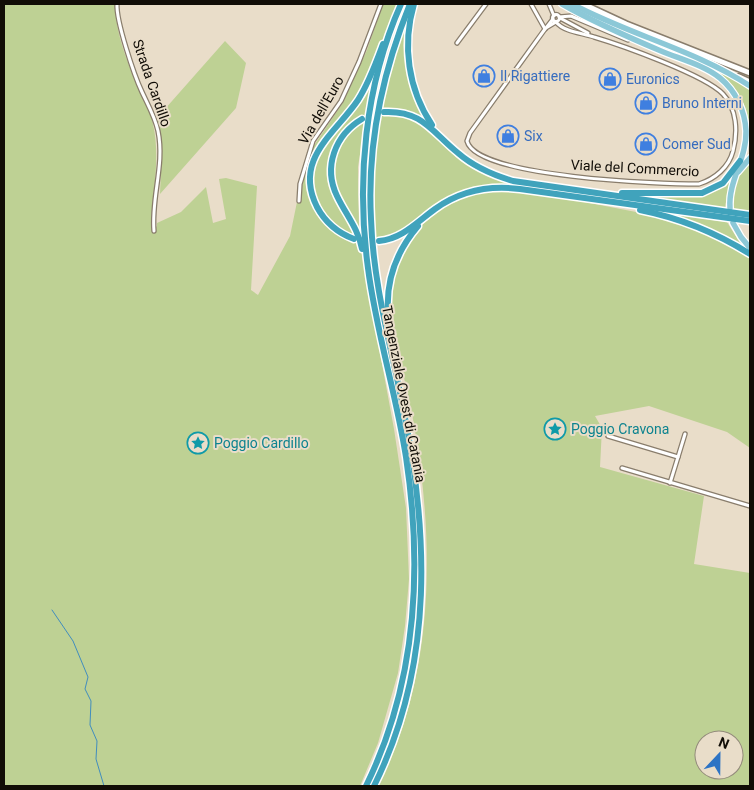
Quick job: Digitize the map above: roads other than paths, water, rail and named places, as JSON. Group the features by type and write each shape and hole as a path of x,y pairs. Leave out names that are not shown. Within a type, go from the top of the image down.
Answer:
{"highway":[{"name":"Tangenziale Ovest di Catania","path":"366,786 387,738 402,690 410,644 415,592 410,491 401,427 368,269 362,194 369,118 379,72 401,4"},
{"name":"Tangenziale Ovest di Catania","path":"374,786 393,741 407,698 416,654 423,576 420,515 412,456 374,263 370,204 371,163 376,116 385,74 410,4"},
{"path":"414,4 408,33 410,73 421,105 441,138"},
{"path":"354,239 332,227 318,209 311,187 312,166 321,145 362,92 373,72 386,34 395,18"},
{"path":"384,112 402,112 414,116 426,123 468,161 499,177 558,188 750,215"},
{"path":"362,118 350,127 337,144 332,161 331,175 336,195 359,235 374,317 385,354"},
{"path":"558,188 625,194 694,194 710,190 722,183 740,161"},
{"path":"379,241 400,236 425,216 457,196 482,189 507,187 750,222"},
{"path":"568,195 688,222 750,254"},
{"path":"393,359 393,341 388,311 389,283 394,265 404,245 425,216"}],"main road":[{"path":"562,4 652,47 709,71 721,79 734,93 740,105 746,138 729,196 730,208"},
{"path":"572,4 611,23 730,70 750,86"},
{"path":"735,175 750,158"},
{"path":"733,223 740,237 750,248"}],"street":[{"name":"Strada Cardillo","path":"117,4 118,17 141,90 154,118 158,133 160,163 154,208 154,231"},
{"name":"Via dell'Euro","path":"299,201 300,184 313,141 341,101 359,62 381,4"},
{"path":"457,43 486,4"},
{"path":"531,4 545,29 554,19 571,16 631,41 652,47"},
{"path":"549,4 554,19 564,28 595,37"},
{"path":"583,4 730,70 750,82"},
{"path":"560,17 595,37"},
{"name":"Viale del Commercio","path":"545,29 470,133 467,141 470,147 483,156 505,165 555,175 699,184 715,176 724,168 732,156 736,128 733,113 722,93 702,80 595,37"},
{"path":"730,70 750,74"},
{"path":"670,483 685,434"},
{"path":"608,436 678,457"},
{"path":"622,468 750,506"}],"waterway":[{"path":"52,610 73,641 88,677 85,689 91,701 90,725 97,741 96,759 104,786"}],"place":[{"name":"Il Rigattiere","path":"484,76"},
{"name":"Euronics","path":"610,79"},
{"name":"Bruno Interni","path":"646,103"},
{"name":"Six","path":"508,136"},
{"name":"Comer Sud","path":"646,144"},
{"name":"Poggio Cravona","path":"555,429"},
{"name":"Poggio Cardillo","path":"198,443"}]}
